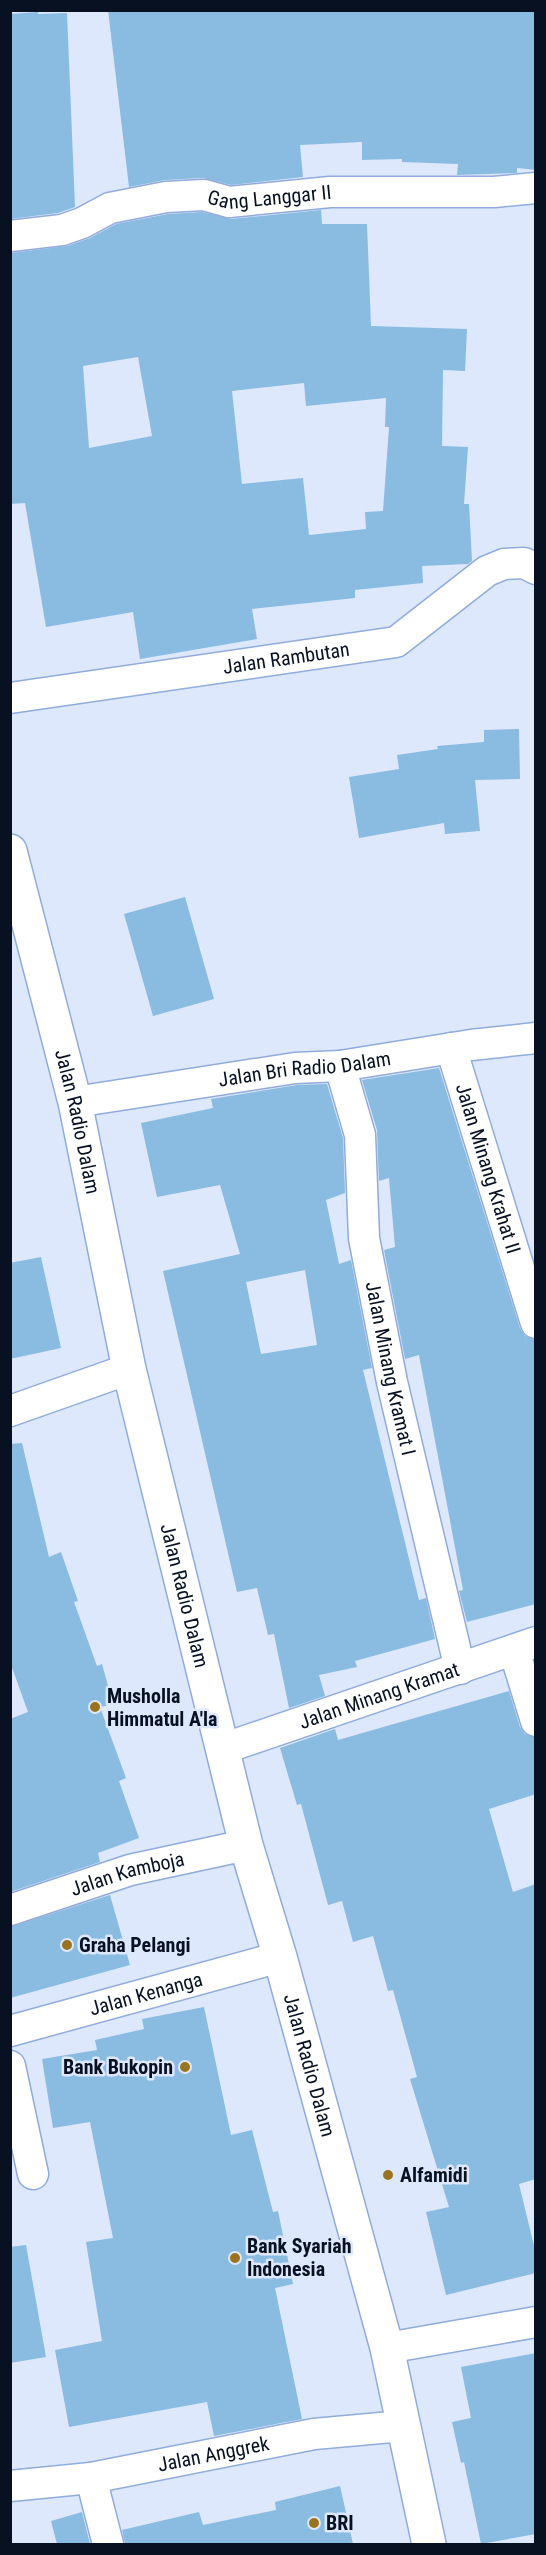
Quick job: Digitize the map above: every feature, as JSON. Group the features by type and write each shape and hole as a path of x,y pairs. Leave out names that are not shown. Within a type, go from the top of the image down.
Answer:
{"main road":[{"name":"Jalan Radio Dalam","path":"10,851 75,1102 129,1369 222,1749 246,1845 280,1958 387,2348 429,2544"}],"street":[{"name":"Gang Langgar II","path":"10,237 62,230 82,223 110,208 166,197 204,195 229,202 330,192 494,192 536,188"},
{"name":"Jalan Rambutan","path":"10,698 396,642 486,571 504,564 524,563 536,570"},
{"name":"Jalan Bri Radio Dalam","path":"75,1102 295,1068 340,1066 451,1048 536,1038"},
{"name":"Jalan Minang Krahat II","path":"451,1048 536,1323"},
{"name":"Jalan Minang Kramat I","path":"340,1066 360,1135 364,1238 390,1371 459,1669"},
{"path":"10,1411 129,1369"},
{"name":"Jalan Minang Kramat","path":"222,1749 525,1646"},
{"path":"525,1646 536,1720"},
{"name":"Jalan Kamboja","path":"10,1910 130,1870 246,1845"},
{"name":"Jalan Kenanga","path":"10,2031 280,1958"},
{"path":"10,2066 33,2174"},
{"path":"387,2348 536,2322"},
{"name":"Jalan Anggrek","path":"10,2486 91,2478 314,2434 403,2426"},
{"path":"91,2478 108,2544"}],"building":[{"path":"108,10 536,10 536,170 517,168 517,173 457,175 458,164 402,162 402,159 362,160 362,142 300,145 303,177 231,185 203,178 165,180 129,187"},
{"path":"38,12 38,14 67,13 75,207 58,213 10,219 10,14"},
{"path":"321,210 322,224 367,224 371,326 467,329 465,371 443,370 442,446 468,447 464,504 469,504 472,561 468,564 422,566 423,583 355,590 355,598 252,609 257,639 140,659 133,612 46,627 25,503 10,504 10,253 67,246 90,238 116,224 168,214 202,212 231,219","holes":["138,357 152,436 89,448 83,366","304,383 306,406 386,398 385,427 389,427 383,511 365,512 366,529 309,535 303,478 242,484 232,391"]},
{"path":"519,729 520,779 475,780 480,831 445,834 444,823 359,838 349,777 399,769 397,755 438,749 437,746 484,742 484,730"},
{"path":"185,897 214,999 153,1016 124,914"},
{"path":"439,1068 520,1328 525,1336 536,1340 536,1604 467,1622 459,1591 463,1590 419,1355 405,1359 384,1250 395,1247 389,1178 379,1181 377,1130 362,1080"},
{"path":"327,1084 343,1138 345,1193 326,1200 339,1264 351,1260 372,1368 363,1370 419,1600 426,1598 435,1639 355,1661 357,1667 319,1675 325,1696 289,1708 274,1634 268,1635 257,1588 237,1592 163,1271 240,1254 220,1185 157,1197 141,1123 213,1108 211,1099 297,1085","holes":["305,1270 317,1345 261,1354 246,1282"]},
{"path":"41,1257 61,1348 10,1359 10,1263"},
{"path":"22,1443 49,1557 61,1552 78,1601 74,1602 97,1666 102,1664 113,1704 100,1707 126,1778 119,1781 139,1838 98,1853 100,1862 10,1892 10,1719 28,1712 10,1662 10,1444"},
{"path":"509,1691 520,1727 525,1734 536,1738 536,1794 489,1809 513,1892 536,1884 536,2179 519,2184 536,2254 536,2273 446,2295 426,2212 449,2207 410,2079 417,2077 393,1990 388,1991 373,1936 353,1942 342,1901 328,1905 301,1804 297,1805 280,1748 335,1729 338,1740"},
{"name":"Graha Pelangi","path":"110,1895 130,1965 10,1998 10,1927"},
{"path":"204,2007 231,2135 252,2130 273,2212 278,2211 293,2284 275,2288 302,2419 214,2436 207,2402 69,2427 55,2350 102,2341 86,2242 113,2238 90,2122 53,2128 42,2059 97,2050 95,2040 144,2029 142,2019"},
{"path":"26,2245 46,2357 10,2363 10,2247"},
{"path":"536,2353 536,2534 481,2544 464,2462 461,2463 452,2422 471,2418 461,2367"},
{"path":"340,2486 353,2544 125,2544 122,2530 199,2512 203,2525 276,2510 275,2502"},
{"path":"82,2512 90,2544 57,2544 51,2521"}],"place":[{"name":"Musholla Himmatul A'la","path":"95,1707"},
{"name":"Graha Pelangi","path":"67,1945"},
{"name":"Bank Bukopin","path":"185,2067"},
{"name":"Alfamidi","path":"388,2175"},
{"name":"Bank Syariah Indonesia","path":"235,2258"},
{"name":"BRI","path":"314,2523"}]}
